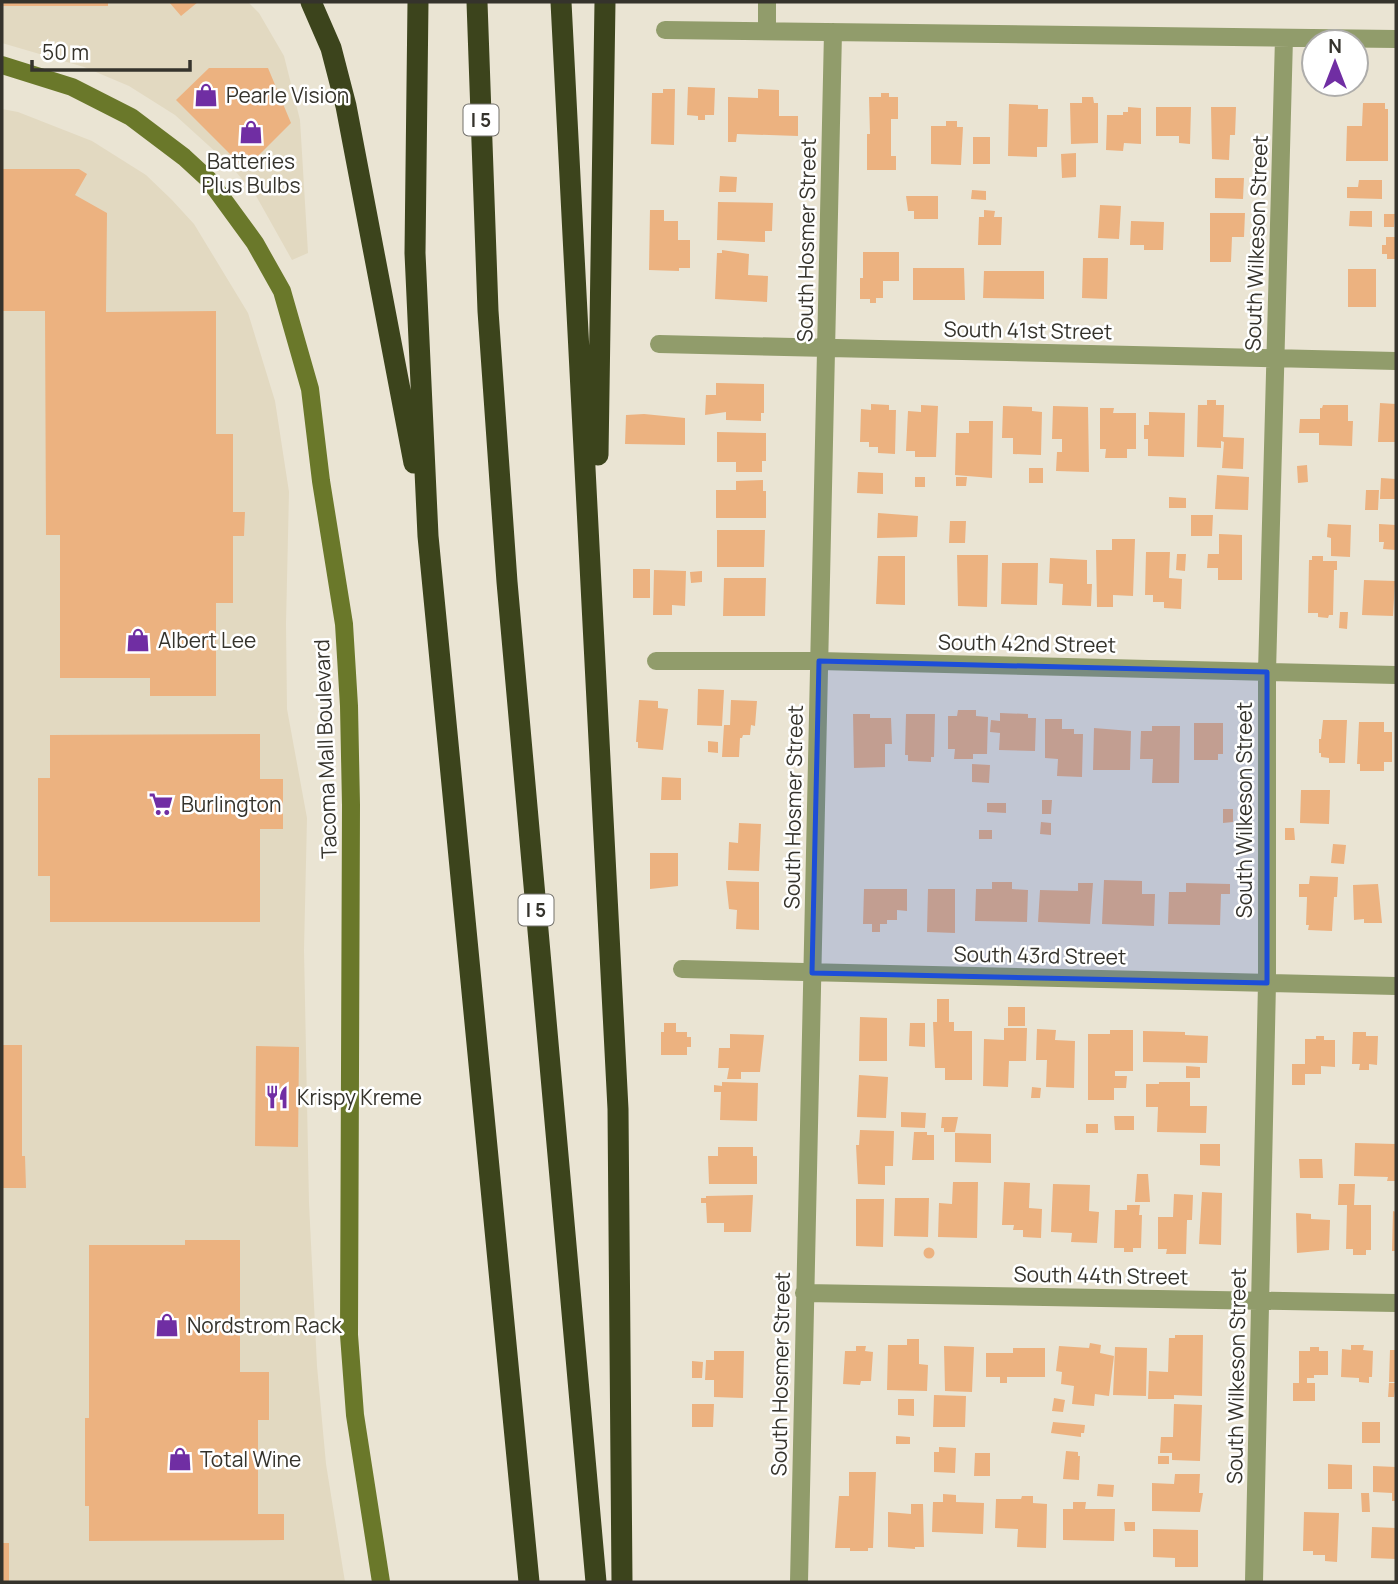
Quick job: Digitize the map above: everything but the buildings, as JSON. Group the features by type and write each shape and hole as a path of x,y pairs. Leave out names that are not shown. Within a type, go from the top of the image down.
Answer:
{"highway":[{"path":"311,2 331,48 344,94 428,536"},
{"path":"418,2 415,253 428,536 529,1582"},
{"name":"I 5","path":"477,2 488,311 506,582 596,1582"},
{"path":"561,2 618,1108 622,1582"},
{"path":"597,678 599,275 605,2"}],"street":[{"path":"767,2 767,32"},
{"path":"665,30 1396,39"},
{"name":"South Hosmer Street","path":"799,1582 833,32"},
{"name":"South Wilkeson Street","path":"1254,1582 1267,984 1267,672 1284,38"},
{"name":"Tacoma Mall Boulevard","path":"2,65 72,87 131,117 184,157 209,180 256,243 282,291 310,389 345,638 351,805 349,1335 356,1426 381,1582"},
{"name":"South 41st Street","path":"659,344 1396,361"},
{"name":"South 42nd Street","path":"656,661 819,661 1396,675"},
{"name":"South 43rd Street","path":"682,969 1396,986"},
{"name":"South 44th Street","path":"804,1293 1396,1303"}],"highlighted area":[{"path":"819,661 1267,672 1267,983 812,973"}],"shaded area":[{"path":"2,2 248,2 259,13 284,56 300,120 308,253 292,260 255,194 230,165 175,115 129,86 84,67 2,43"},
{"path":"2,109 18,112 92,141 146,175 172,200 194,224 248,313 275,401 289,492 287,709 307,818 304,950 309,1203 317,1366 326,1464 345,1582 2,1582"}],"place":[{"name":"Pearle Vision","path":"206,95"},
{"name":"Batteries Plus Bulbs","path":"251,132"},
{"name":"Albert Lee","path":"138,640"},
{"name":"Burlington","path":"161,804"},
{"name":"Krispy Kreme","path":"277,1097"},
{"name":"Nordstrom Rack","path":"167,1325"},
{"name":"Total Wine","path":"180,1459"}]}
